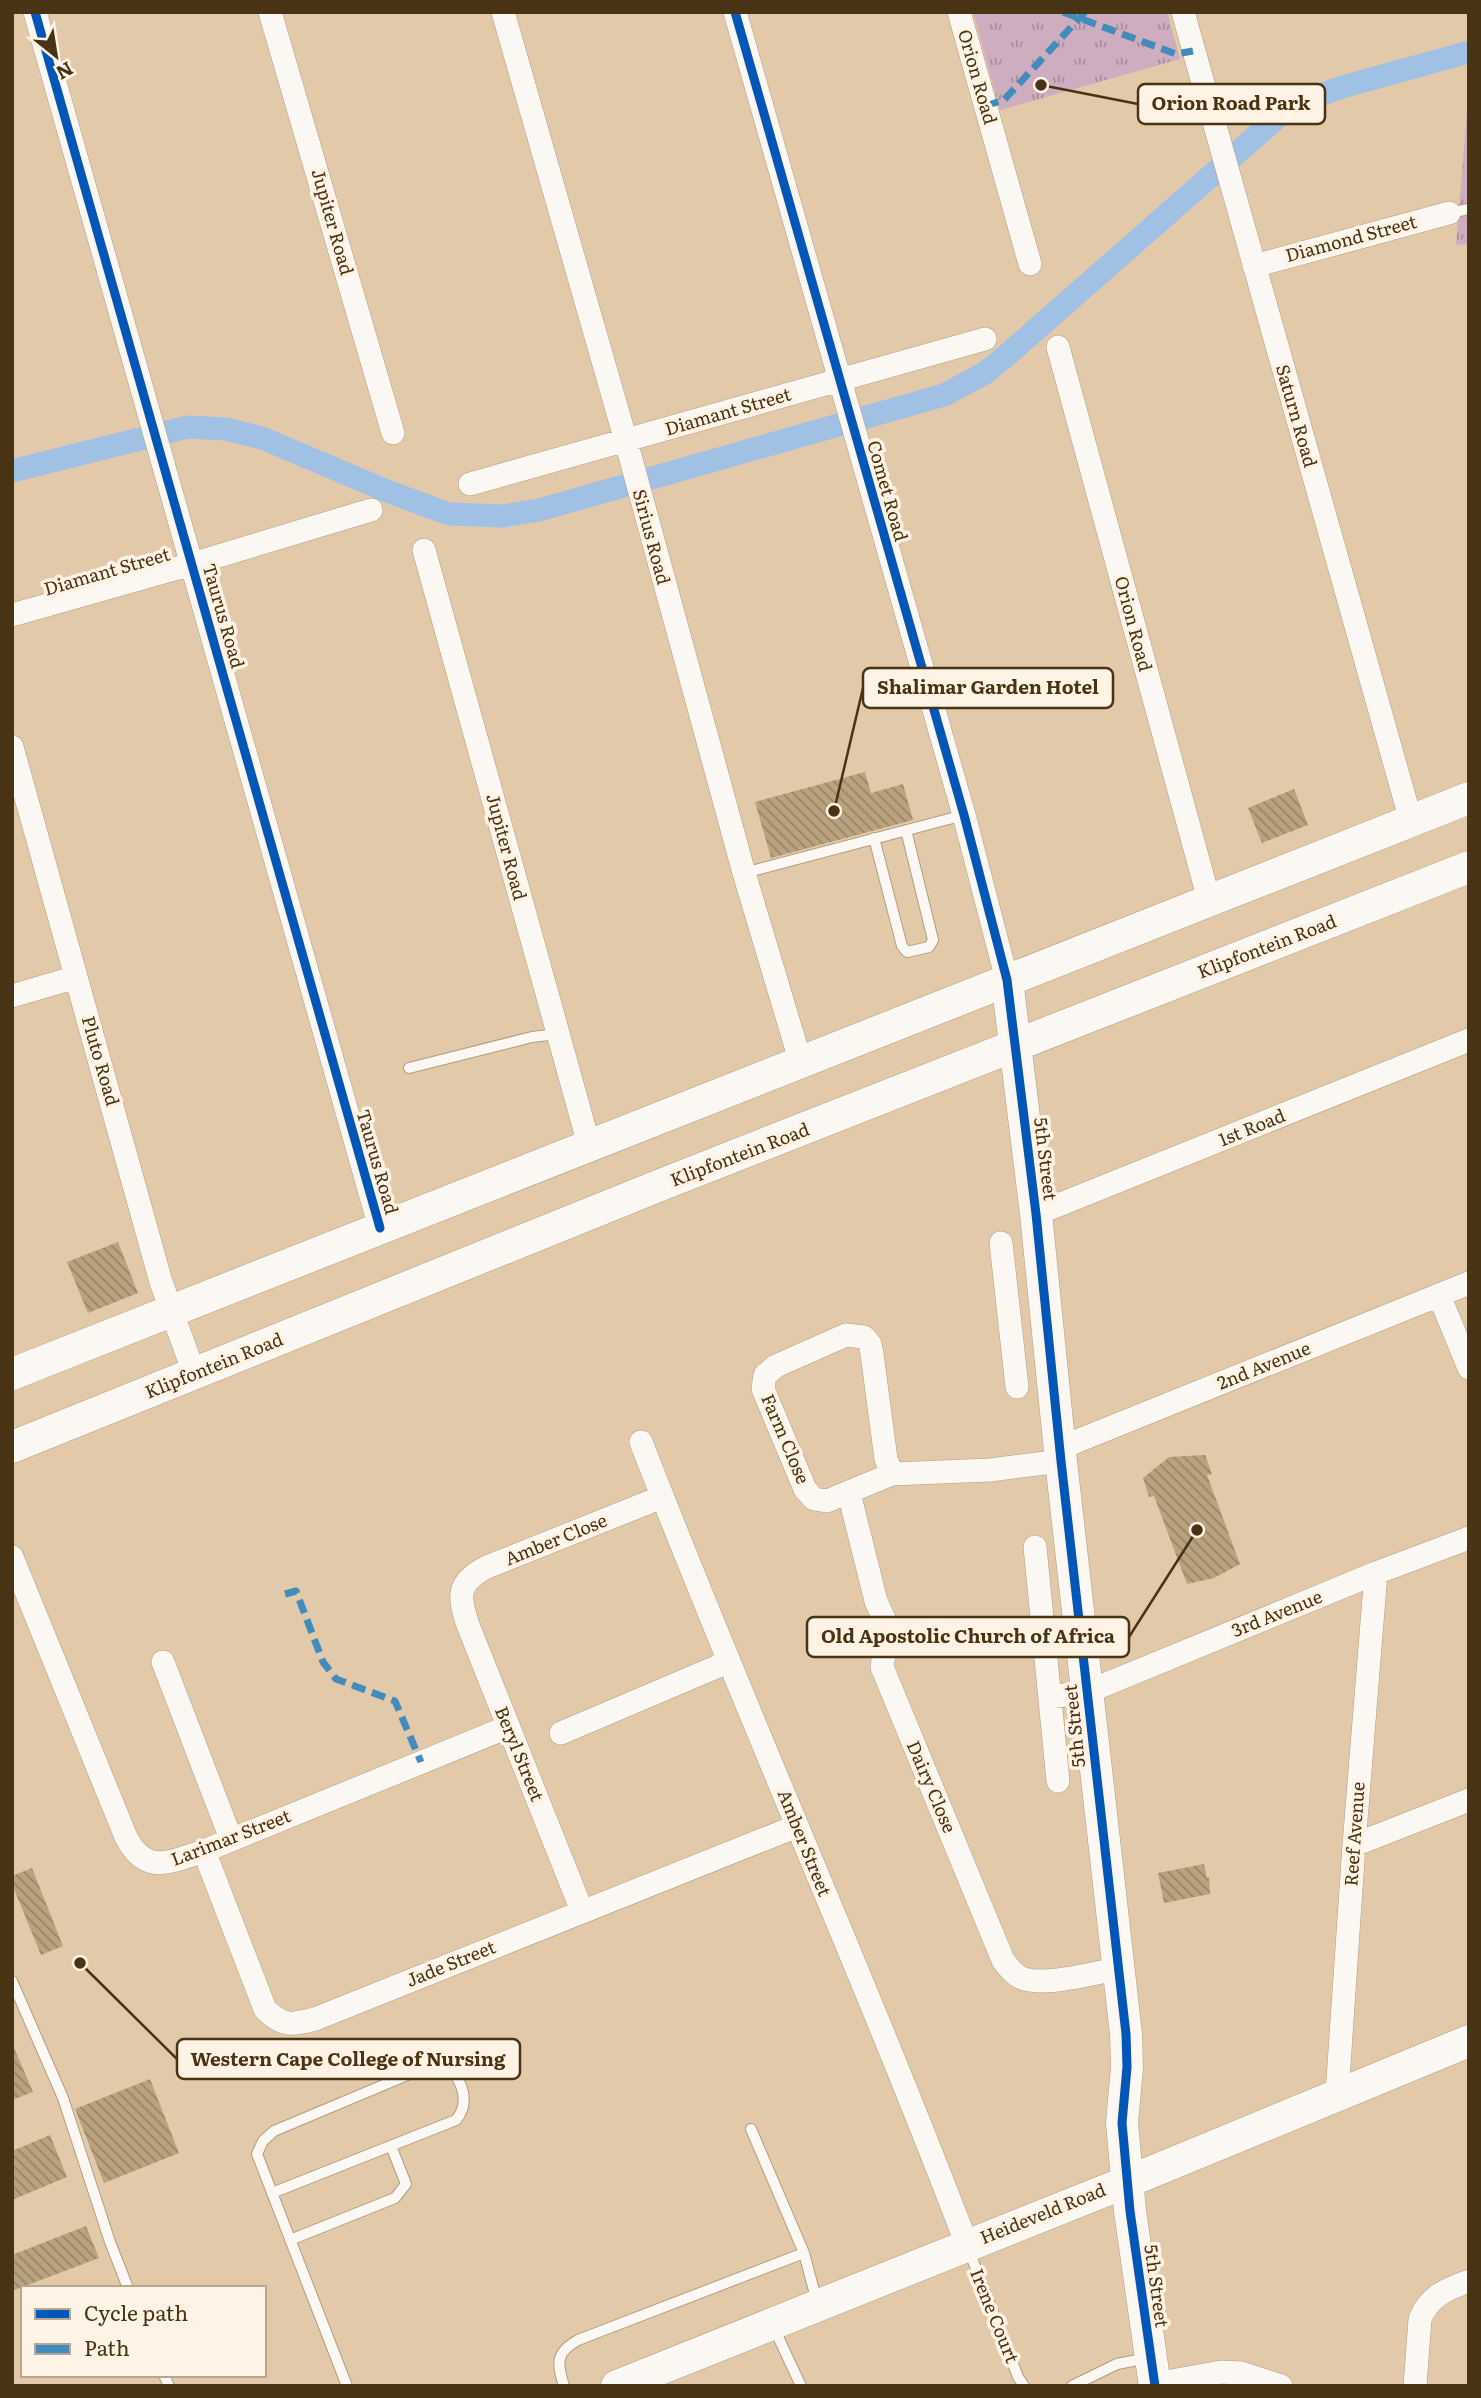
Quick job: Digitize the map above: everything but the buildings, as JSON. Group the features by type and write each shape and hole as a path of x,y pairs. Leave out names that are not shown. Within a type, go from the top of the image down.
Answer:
{"main road":[{"path":"12,1374 800,1060 1469,798"},
{"name":"Klipfontein Road","path":"12,1447 1013,1045 1469,867"},
{"name":"5th Street","path":"1007,980 1036,1214 1126,2034 1122,2123 1127,2180 1154,2376"},
{"name":"Heideveld Road","path":"617,2386 1469,2042"}],"street":[{"name":"Taurus Road","path":"35,12 380,1228"},
{"name":"Jupiter Road","path":"270,12 393,433"},
{"name":"Sirius Road","path":"503,12 744,873 800,1060"},
{"name":"Comet Road","path":"735,12 964,815 1007,980"},
{"name":"Orion Road","path":"959,12 1030,264"},
{"name":"Saturn Road","path":"1183,12 1411,821"},
{"name":"Diamond Street","path":"1254,266 1459,211"},
{"name":"Diamant Street","path":"470,484 985,339"},
{"name":"Orion Road","path":"1058,347 1209,900"},
{"name":"Diamant Street","path":"12,615 371,510"},
{"name":"Jupiter Road","path":"424,550 589,1145"},
{"name":"Pluto Road","path":"12,747 171,1311 194,1373"},
{"path":"12,996 76,977"},
{"name":"1st Road","path":"1036,1214 1469,1041"},
{"path":"1001,1243 1017,1387"},
{"name":"2nd Avenue","path":"1061,1455 1469,1283"},
{"path":"1439,1295 1469,1368"},
{"path":"1010,1327 1047,1324"},
{"name":"Farm Close","path":"892,1474 886,1459 872,1354 864,1337 846,1335 776,1366 765,1375 763,1389 805,1489 814,1499 827,1501 892,1474 990,1470 1061,1455"},
{"name":"Amber Street","path":"640,1441 967,2245"},
{"name":"Dairy Close","path":"849,1493 876,1601 888,1628 882,1667 1003,1961 1021,1979 1036,1980 1118,1969"},
{"name":"Amber Close","path":"461,1595 464,1584 487,1567 662,1497"},
{"name":"3rd Avenue","path":"1050,1697 1087,1692 1376,1573 1469,1538"},
{"path":"1035,1547 1058,1781"},
{"name":"Larimar Street","path":"12,1558 132,1848 140,1858 153,1864 166,1863 204,1851 508,1727"},
{"name":"Reef Avenue","path":"1337,2094 1376,1573"},
{"name":"Beryl Street","path":"461,1595 468,1625 582,1911"},
{"path":"163,1662 231,1839"},
{"path":"561,1732 728,1662"},
{"path":"1354,1845 1469,1800"},
{"name":"Jade Street","path":"204,1851 265,2009 276,2020 287,2024 315,2019 797,1826"},
{"path":"1415,2386 1423,2310 1435,2296 1469,2281"},
{"path":"1154,2376 1241,2373 1281,2386"}],"lane":[{"path":"744,873 964,815"},
{"path":"874,838 902,946 912,953 929,947 933,940 906,830"},
{"path":"409,1068 532,1037 558,1034"},
{"path":"12,1982 63,2098 127,2286"},
{"path":"272,2193 456,2120 463,2112 465,2098 455,2073 447,2065 435,2064 416,2071 274,2131 262,2141 257,2154 290,2240 347,2386"},
{"path":"751,2129 804,2253 818,2305"},
{"path":"290,2240 395,2198 406,2184 391,2146"},
{"name":"Irene Court","path":"967,2245 1024,2386"},
{"path":"564,2386 558,2364 561,2354 566,2347 578,2340 804,2253"},
{"path":"772,2323 796,2385"},
{"path":"1072,2386 1117,2364 1154,2376"}],"green space":[{"path":"973,12 1167,12 1180,59 1000,110"},
{"path":"1469,88 1469,249 1466,244 1456,245"}],"waterway":[{"path":"12,471 188,427 226,429 262,438 449,514 503,516 539,510 944,395 985,373 1007,355 1278,117 1307,100 1342,87 1469,52"}],"marked path":[{"path":"1063,12 1176,54 1193,51"},
{"path":"985,106 1004,100 1085,12"},
{"path":"285,1594 296,1591 323,1662 336,1679 395,1701 421,1762"}],"cycle path":[{"path":"35,12 380,1228"},
{"path":"735,12 964,815 1007,980 1036,1214 1126,2034 1127,2067 1122,2123 1130,2211 1155,2386"}],"place":[{"name":"Orion Road Park","path":"1041,85"},
{"name":"Shalimar Garden Hotel","path":"834,811"},
{"name":"Old Apostolic Church of Africa","path":"1197,1530"},
{"name":"Western Cape College of Nursing","path":"80,1963"}]}
